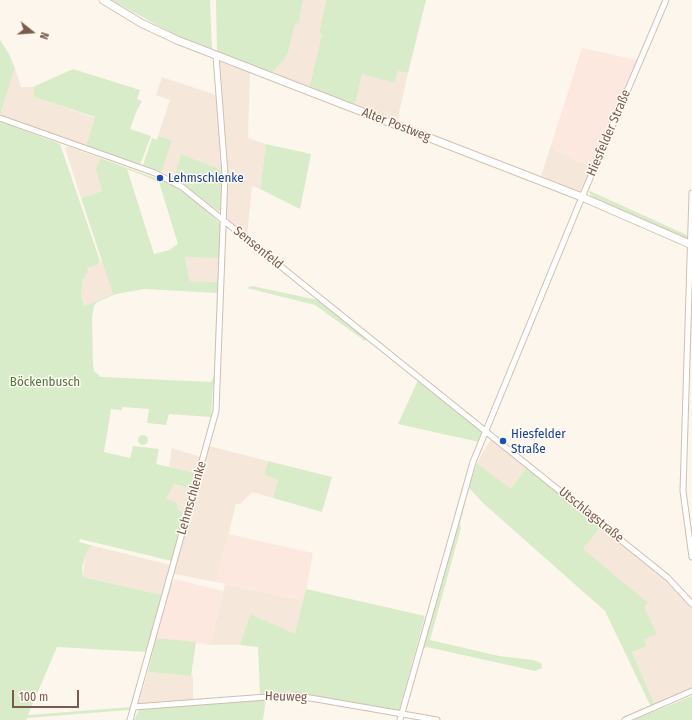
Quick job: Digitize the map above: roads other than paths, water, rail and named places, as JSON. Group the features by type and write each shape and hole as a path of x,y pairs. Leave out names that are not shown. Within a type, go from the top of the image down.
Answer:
{"main road":[{"name":"Alter Postweg","path":"103,0 152,28 216,56 582,197 691,245"}],"street":[{"name":"Hiesfelder Straße","path":"400,720 471,469 582,197 666,0"},
{"name":"Lehmschlenke","path":"130,720 216,411 225,174 216,56"},
{"name":"Sensenfeld","path":"0,118 160,175 182,187 486,430"},
{"path":"692,193 683,491 692,557"},
{"name":"Utschlagstraße","path":"486,430 668,578 692,604"},
{"path":"625,720 692,692"},
{"name":"Heuweg","path":"134,707 286,695 302,696 437,720"}],"place":[{"name":"Lehmschlenke","path":"160,178"},
{"name":"Hiesfelder Straße","path":"503,441"}],"park label":[{"name":"Böckenbusch","path":"45,382"}]}
